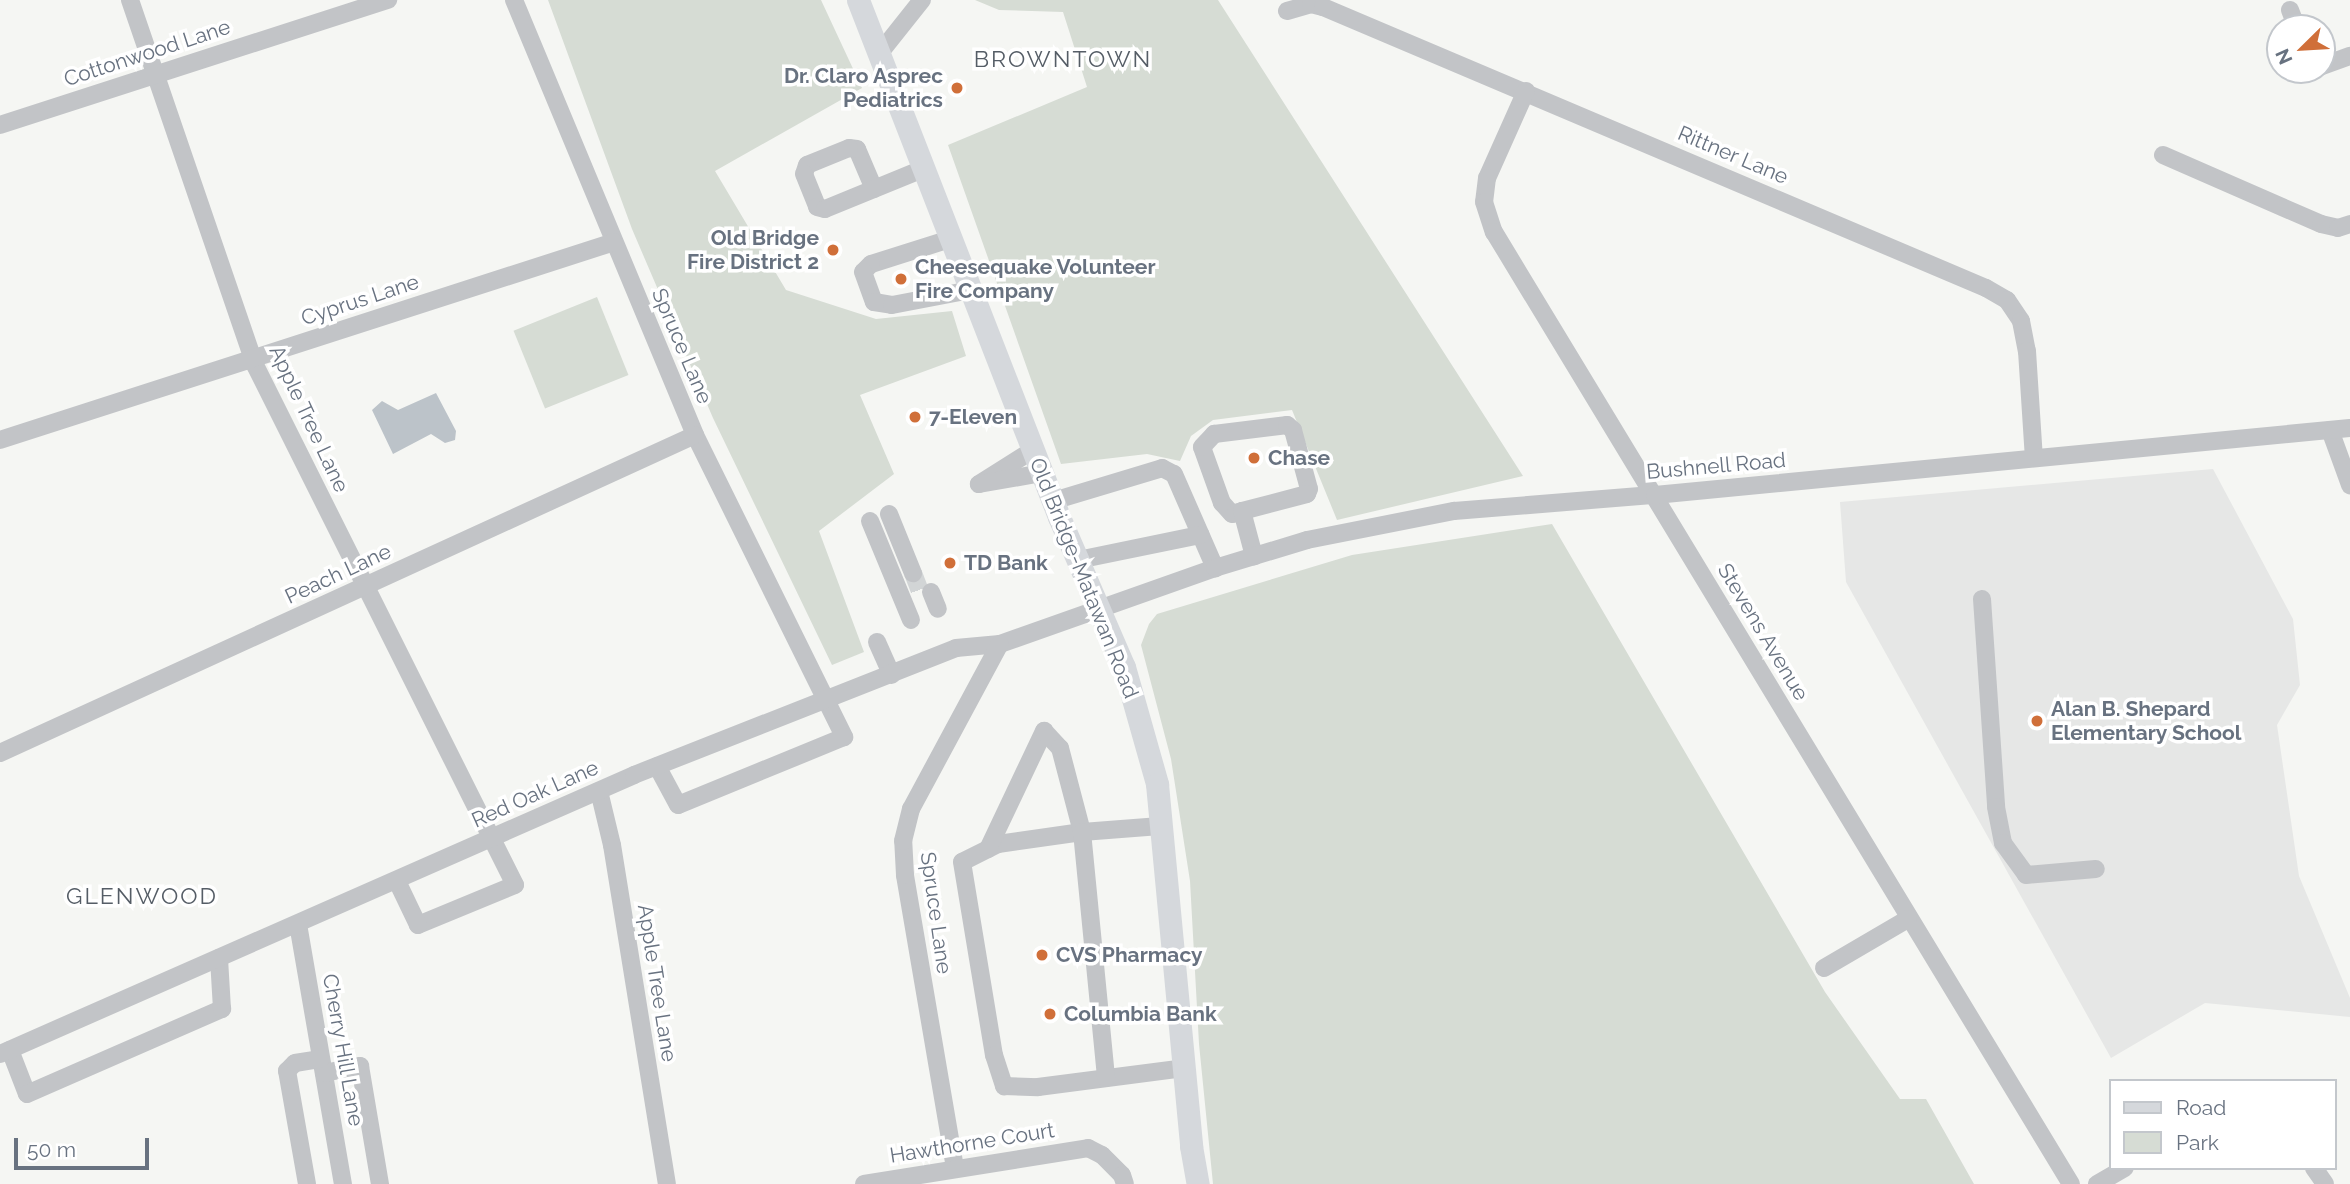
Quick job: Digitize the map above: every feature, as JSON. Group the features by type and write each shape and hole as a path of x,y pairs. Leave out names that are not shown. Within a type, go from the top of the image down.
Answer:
{"main road":[{"name":"Old Bridge-Matawan Road","path":"858,0 1053,501 1124,667 1157,784 1191,1146 1198,1184"}],"street":[{"name":"Apple Tree Lane","path":"130,0 253,358 364,587 516,885 418,925 397,881"},
{"name":"Cottonwood Lane","path":"0,125 388,0"},
{"name":"Spruce Lane","path":"514,0 695,435 844,737 678,805 657,766"},
{"path":"878,54 922,0"},
{"name":"Rittner Lane","path":"1287,11 1311,4 1323,7 1974,283 2007,300 2021,321 2027,351 2034,458"},
{"path":"2290,10 2292,14"},
{"name":"Stevens Avenue","path":"1526,92 1488,178 1484,202 1494,232 2071,1184"},
{"path":"2164,155 2320,224 2338,228 2350,223"},
{"path":"874,189 923,169"},
{"path":"950,239 871,264 863,272 874,302 892,305 971,290"},
{"name":"Cyprus Lane","path":"0,440 614,242"},
{"path":"1287,425 1293,429 1309,489 1307,494 1242,512 1232,514 1222,503 1202,447 1214,434 1287,425"},
{"name":"Bushnell Road","path":"1099,608 1307,540 1454,511 1655,495 2350,428"},
{"path":"2330,430 2350,485"},
{"name":"Peach Lane","path":"0,753 695,435"},
{"path":"1033,450 979,484 1042,472"},
{"path":"1053,501 1162,468 1174,474 1215,568"},
{"path":"1242,512 1254,556"},
{"path":"913,573 884,516 924,607"},
{"path":"1077,560 1200,535"},
{"path":"1982,599 1996,807 2003,843 2026,875 2096,869"},
{"name":"Red Oak Lane","path":"5,1052 657,766 828,701 956,648 1000,644 1099,608"},
{"path":"877,642 892,675"},
{"name":"Spruce Lane","path":"956,1168 905,875 903,841 911,809 1000,644"},
{"path":"988,849 1044,731 1060,748 1082,832 1106,1078"},
{"name":"Apple Tree Lane","path":"599,791 612,845 667,1184"},
{"path":"1160,826 1082,832 998,844 962,862 994,1055 1004,1086 1038,1087 1184,1068"},
{"path":"1824,968 1908,919"},
{"name":"Cherry Hill Lane","path":"298,924 343,1184"},
{"path":"5,1052 27,1094 222,1009 219,958"},
{"path":"307,1184 287,1071 295,1063 360,1066 380,1184"},
{"name":"Hawthorne Court","path":"864,1184 1088,1148 1102,1155 1115,1168 1125,1184"},
{"path":"2097,1184 2122,1170"}],"shaded area":[{"path":"436,393 456,431 455,440 445,443 431,434 393,454 372,410 382,401 398,410"},
{"path":"2213,469 2293,619 2300,685 2277,725 2299,876 2350,998 2350,1017 2205,1003 2111,1058 1846,582 1840,502"}],"green space":[{"path":"548,0 821,0 862,88 715,171 786,290 876,319 952,311 966,356 860,395 894,474 819,531 864,652 832,665 713,418 632,229"},
{"path":"975,0 1218,0 1523,476 1337,520 1292,410 1213,420 1191,436 1180,461 1147,454 1061,464 948,145 1087,87 1063,12 999,10"},
{"path":"597,297 628,375 545,409 514,331"},
{"path":"1552,524 1825,992 1900,1099 1926,1099 1974,1184 1213,1184 1199,1044 1190,881 1171,759 1141,645 1149,624 1157,614 1352,555"}],"tunnel":[{"path":"913,573 922,596"}],"place":[{"name":"Dr. Claro Asprec Pediatrics","path":"957,88"},
{"name":"Old Bridge Fire District 2","path":"833,250"},
{"name":"Cheesequake Volunteer Fire Company","path":"901,279"},
{"name":"7-Eleven","path":"915,417"},
{"name":"Chase","path":"1254,458"},
{"name":"TD Bank","path":"950,563"},
{"name":"Alan B. Shepard Elementary School","path":"2037,721"},
{"name":"CVS Pharmacy","path":"1042,955"},
{"name":"Columbia Bank","path":"1050,1014"}],"district":[{"name":"BROWNTOWN","path":"1063,59"},
{"name":"GLENWOOD","path":"142,896"}]}
